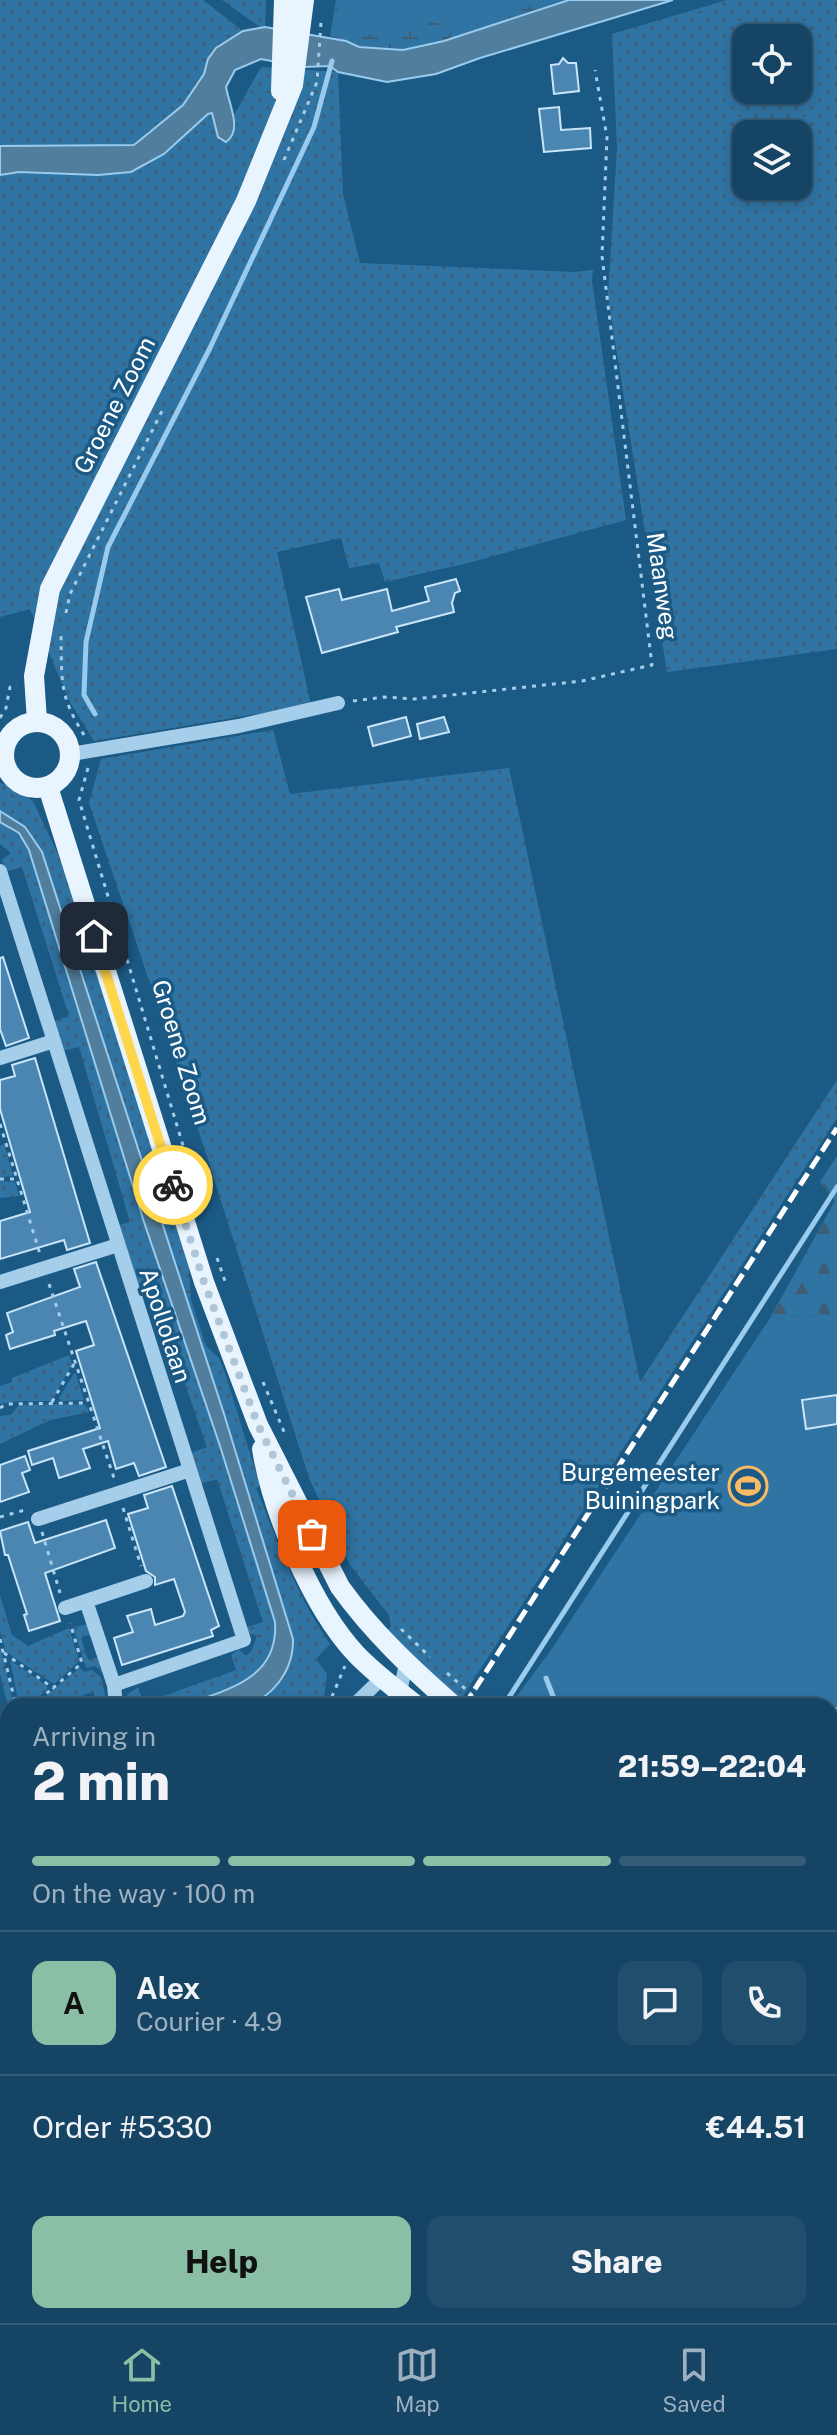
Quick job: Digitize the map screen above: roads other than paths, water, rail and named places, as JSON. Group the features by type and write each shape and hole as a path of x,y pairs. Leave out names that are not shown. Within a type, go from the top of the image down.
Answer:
{"main road":[{"name":"Groene Zoom","path":"284,0 287,85"},
{"name":"Groene Zoom","path":"37,721 34,676 50,589 246,201 279,123 304,0"},
{"path":"37,721 61,731 71,754 64,775 48,787 25,786 3,768 9,736 21,725 37,721"},
{"name":"Groene Zoom","path":"48,787 204,1282 258,1425 340,1587 406,1664 445,1698"},
{"name":"Groene Zoom","path":"258,1425 267,1478 307,1578 346,1642 382,1678 393,1698"},
{"path":"382,1678 406,1664"}],"street":[{"path":"71,754 239,726 338,703"},
{"name":"Apollolaan","path":"0,871 244,1640 114,1685"},
{"path":"0,1058 54,1041"},
{"path":"0,1282 118,1245"},
{"path":"38,1519 190,1470"},
{"path":"65,1608 146,1581"},
{"path":"86,1601 114,1685 115,1698"},
{"path":"394,1698 406,1664"},
{"path":"361,1698 382,1678"}],"waterway":[{"path":"95,714 84,695 86,642 108,547 210,348 314,127 332,61"},
{"path":"508,1698 837,1187"},
{"path":"546,1678 554,1698"}],"railway":[{"path":"469,1698 837,1128"}],"place":[{"name":"Burgemeester Buiningpark","path":"748,1486"}]}
